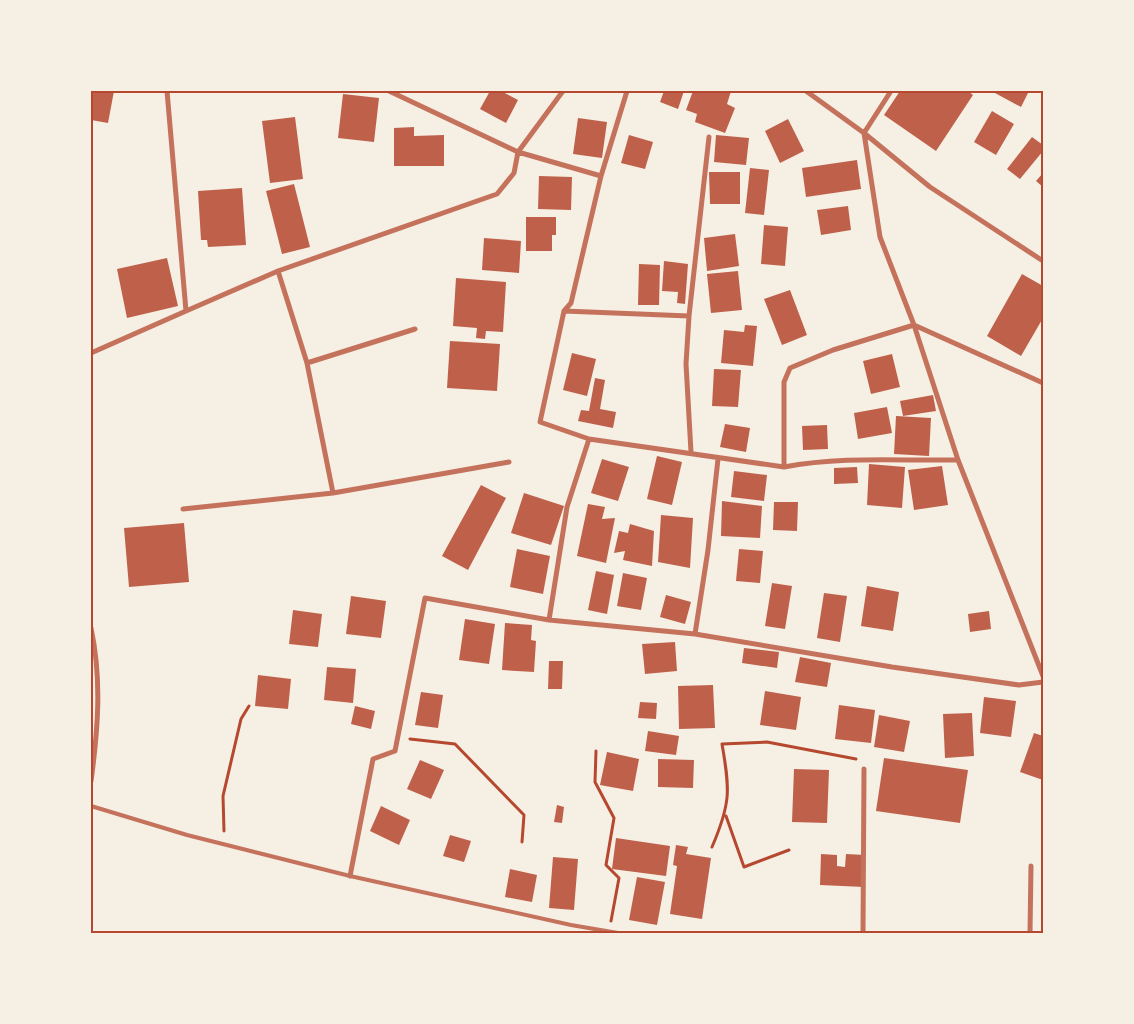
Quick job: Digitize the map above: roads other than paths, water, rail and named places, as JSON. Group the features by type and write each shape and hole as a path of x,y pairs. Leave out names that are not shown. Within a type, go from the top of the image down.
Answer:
{"street":[{"path":"167,91 186,311"},
{"path":"390,91 518,152 601,176"},
{"path":"91,353 278,271 497,194 514,173 518,152 563,91"},
{"path":"627,91 601,176 571,303 564,311 540,422 589,439 691,452 718,458 784,467 815,461 887,458 911,461 958,460"},
{"path":"806,91 864,133 930,187 1043,261"},
{"path":"891,91 864,133 880,237 914,325 958,460 1043,676"},
{"path":"691,452 686,364 689,316 709,137"},
{"path":"278,271 307,362 333,493"},
{"path":"564,311 689,316"},
{"path":"784,467 784,382 790,368 834,350 914,325 1043,383"},
{"path":"307,362 415,329"},
{"path":"549,620 567,507 589,439"},
{"path":"695,634 708,550 718,458"},
{"path":"183,509 333,493 509,462"},
{"path":"350,876 373,759 395,751 425,598 549,620 695,634 892,667 1019,685 1043,682"},
{"path":"91,628 98,659 98,732 91,781"},
{"path":"863,933 864,769"},
{"path":"1030,933 1032,866"}],"lane":[{"path":"91,806 224,844 350,876 571,925 618,933"}]}
